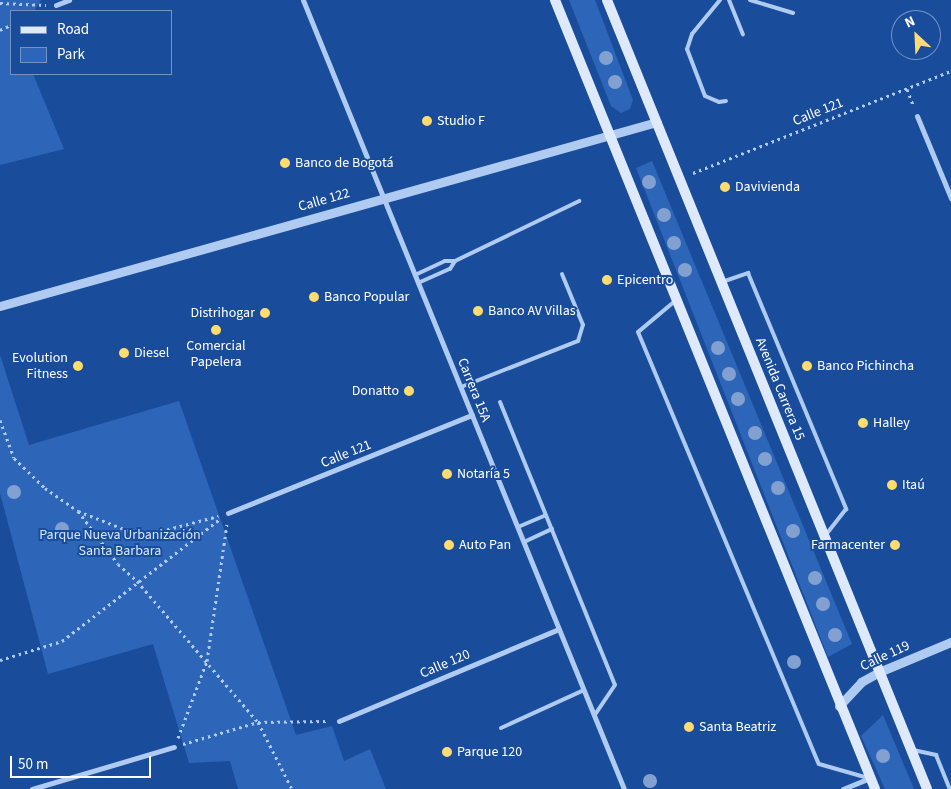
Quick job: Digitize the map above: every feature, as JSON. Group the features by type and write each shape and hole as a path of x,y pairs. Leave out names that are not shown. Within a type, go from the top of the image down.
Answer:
{"main road":[{"path":"556,0 675,301 839,706 875,789"},
{"name":"Avenida Carrera 15","path":"607,0 927,789"}],"street":[{"path":"56,5 69,0"},
{"name":"Carrera 15A","path":"304,0 624,789"},
{"path":"917,116 951,198"},
{"name":"Calle 122","path":"0,306 657,122"},
{"name":"Calle 121","path":"228,513 472,415"},
{"name":"Calle 120","path":"339,720 559,629"},
{"name":"Calle 119","path":"839,706 861,682 879,672 951,642"},
{"path":"32,789 174,747"},
{"path":"843,789 870,778"}],"lane":[{"path":"720,0 692,34 687,49 705,96 718,102 726,101"},
{"path":"729,0 743,34"},
{"path":"750,0 793,13"},
{"path":"415,275 445,261 455,261 579,201"},
{"path":"418,283 450,269 455,261"},
{"path":"722,282 748,273 846,509 825,537"},
{"path":"461,387 578,341 583,325 562,274"},
{"path":"675,301 638,332 819,764 870,778"},
{"path":"500,402 615,686 594,716"},
{"path":"518,527 546,515"},
{"path":"524,542 552,529"},
{"path":"500,728 584,690"},
{"path":"911,750 936,755 950,789"}],"path":[{"path":"0,3 56,5"},
{"name":"Calle 121","path":"693,173 951,71"},
{"path":"907,88 917,116"},
{"path":"0,420 14,458 46,488 78,511 142,536 228,513"},
{"path":"78,511 118,564 137,581 258,722 292,789"},
{"path":"0,660 62,641 137,581 228,513"},
{"path":"174,747 207,661 228,513"},
{"path":"174,747 258,722 339,720"}],"green space":[{"path":"0,0 41,0 35,10 10,10 10,75 33,75 64,149 0,165"},
{"path":"569,0 595,0 633,100 630,109 621,113 611,106"},
{"path":"652,161 852,644 828,657 636,168"},
{"name":"Parque Nueva Urbanización Santa Barbara","path":"0,355 29,445 179,401 296,735 332,726 344,761 370,749 386,789 238,789 230,761 189,763 153,644 48,674 0,493"},
{"path":"883,715 914,789 885,789 861,736"}],"place":[{"name":"Studio F","path":"427,121"},
{"name":"Banco de Bogotá","path":"285,163"},
{"name":"Davivienda","path":"725,187"},
{"name":"Epicentro","path":"607,280"},
{"name":"Banco Popular","path":"314,297"},
{"name":"Banco AV Villas","path":"478,311"},
{"name":"Distrihogar","path":"265,313"},
{"name":"Comercial Papelera","path":"216,330"},
{"name":"Diesel","path":"124,353"},
{"name":"Evolution Fitness","path":"78,366"},
{"name":"Banco Pichincha","path":"807,366"},
{"name":"Donatto","path":"409,391"},
{"name":"Halley","path":"863,423"},
{"name":"Notaría 5","path":"447,474"},
{"name":"Itaú","path":"892,485"},
{"name":"Auto Pan","path":"449,545"},
{"name":"Farmacenter","path":"895,545"},
{"name":"Santa Beatriz","path":"689,727"},
{"name":"Parque 120","path":"447,752"}]}
